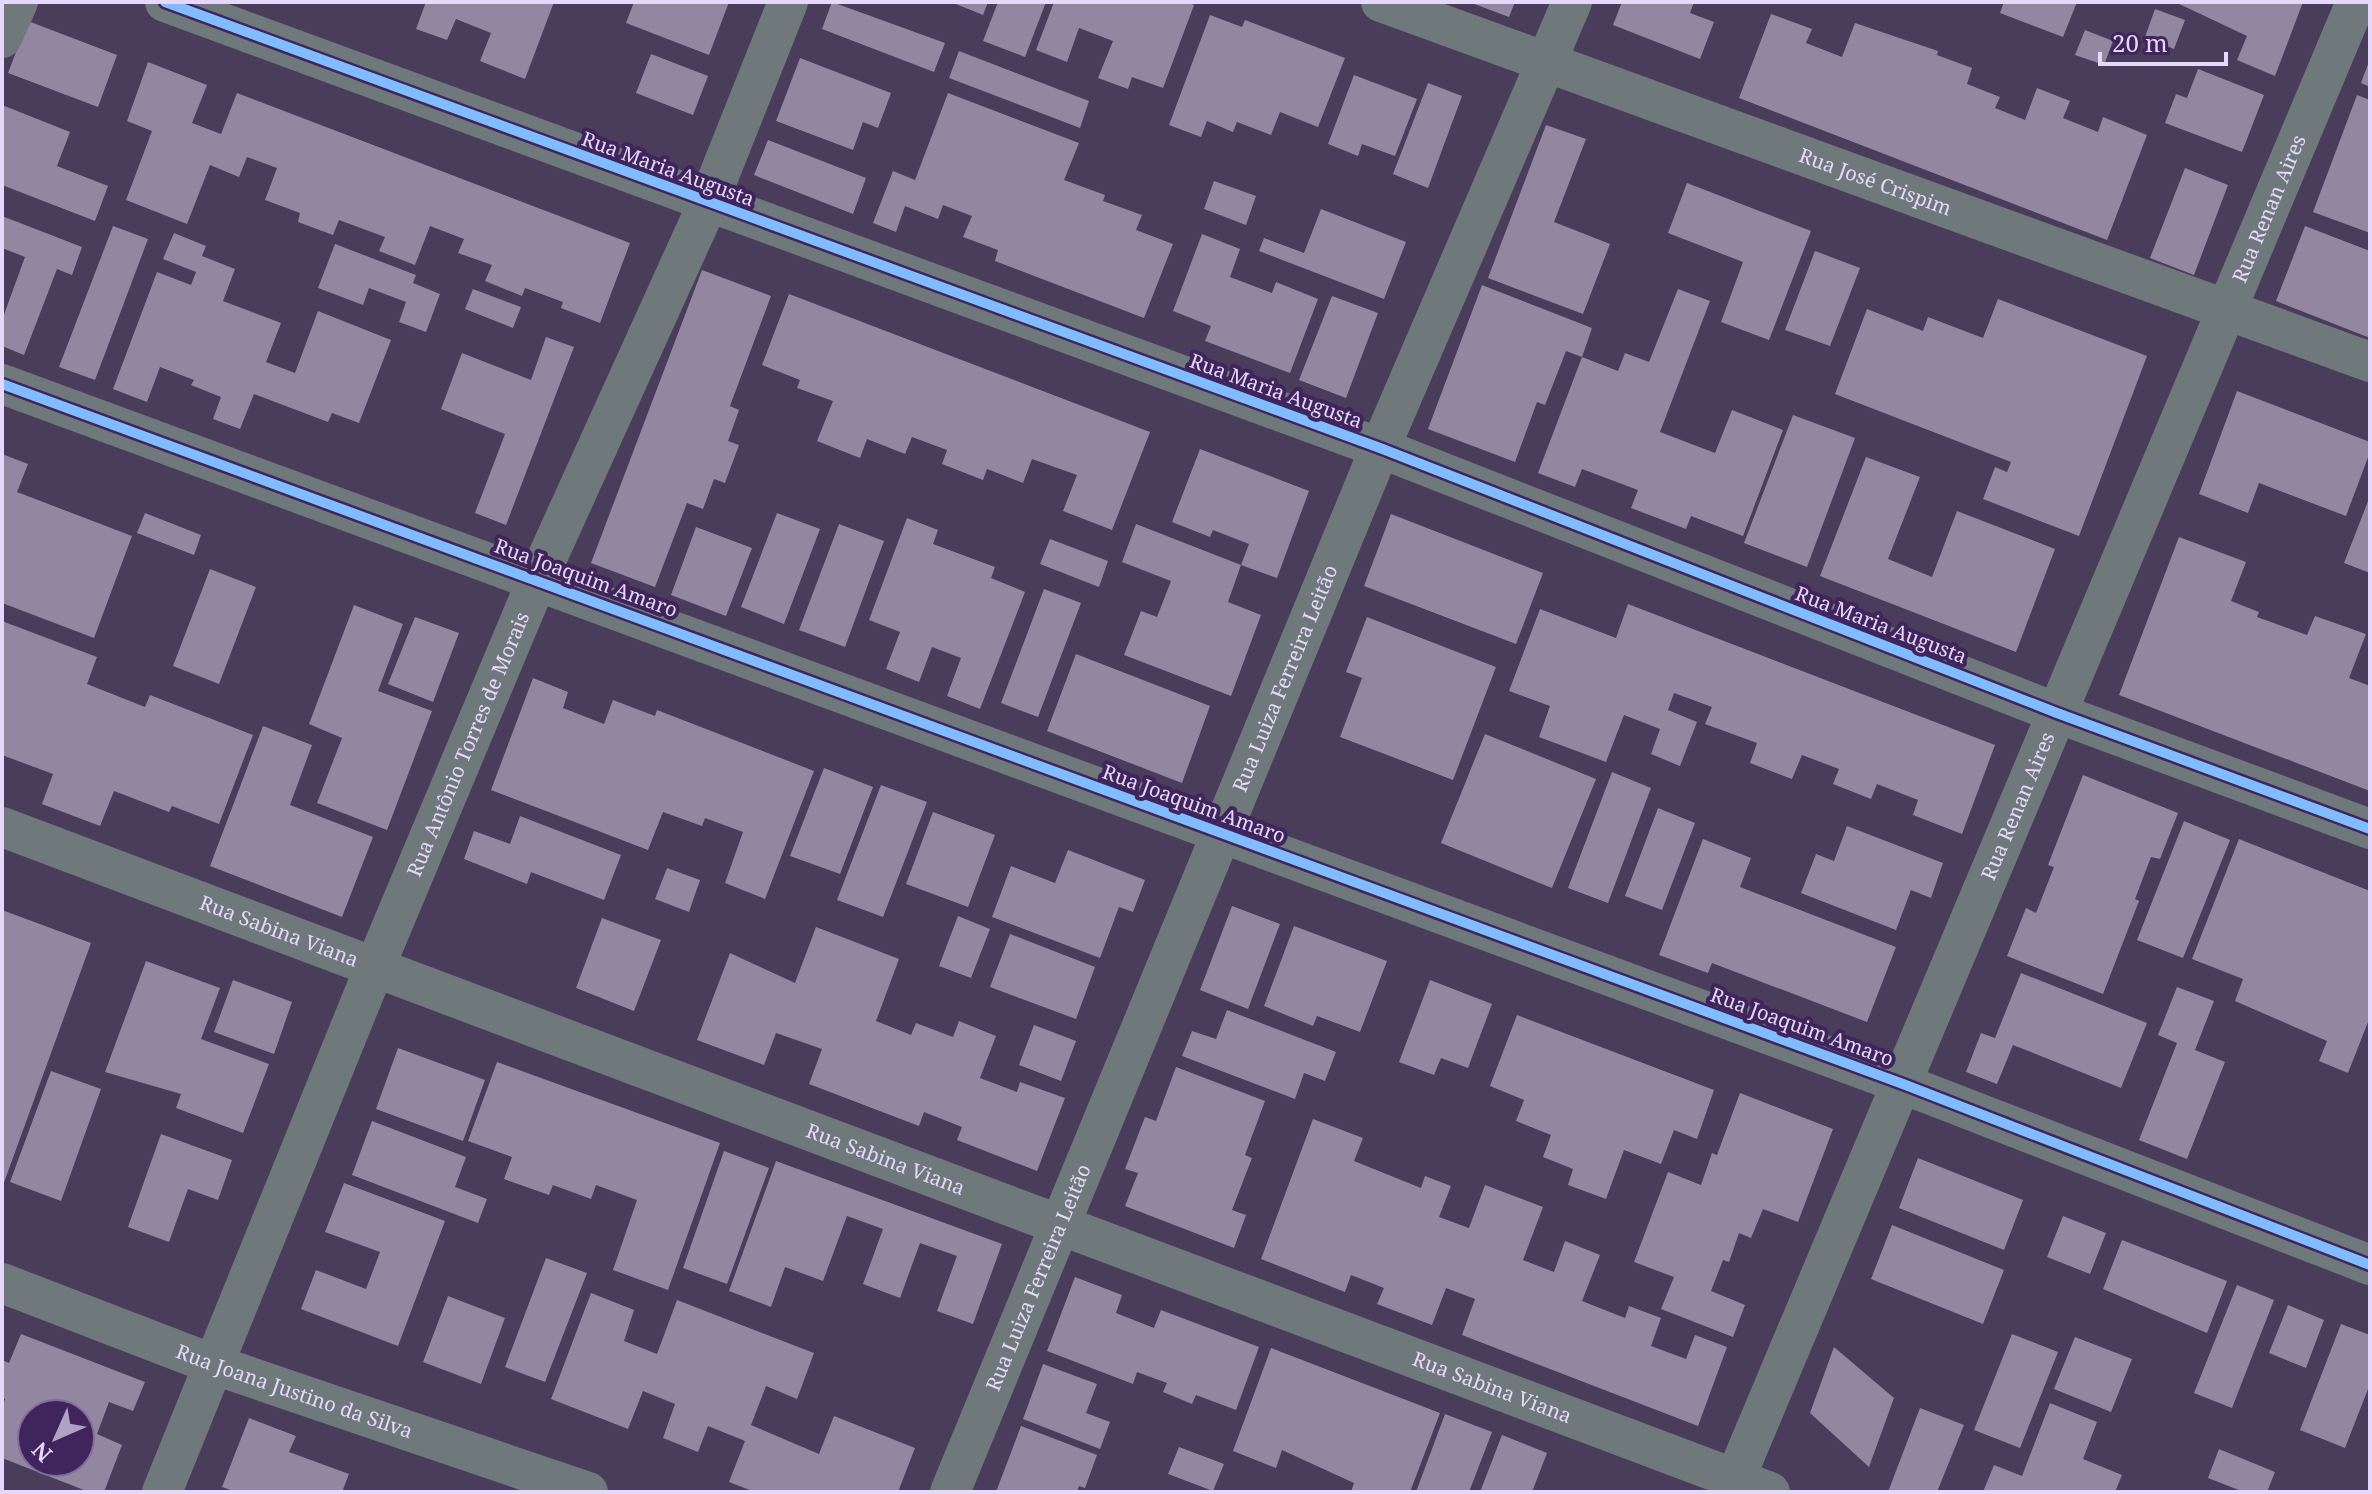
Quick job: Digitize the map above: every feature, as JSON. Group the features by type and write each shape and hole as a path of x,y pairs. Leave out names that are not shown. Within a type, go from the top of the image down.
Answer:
{"street":[{"path":"2,38 18,2"},
{"name":"Rua Maria Augusta","path":"165,2 1380,448 2057,713 2370,829"},
{"name":"Rua Antônio Torres de Morais","path":"162,1492 374,969 538,578 708,203 788,2"},
{"name":"Rua José Crispim","path":"1381,2 2370,362"},
{"name":"Rua Luiza Ferreira Leitão","path":"950,1492 1380,448 1572,2"},
{"name":"Rua Renan Aires","path":"1753,1485 1903,1084 2356,2"},
{"name":"Rua Joaquim Amaro","path":"2,384 538,578 1903,1084 2370,1265"},
{"name":"Rua Sabina Viana","path":"2,827 1753,1485"},
{"name":"Rua Joana Justino da Silva","path":"2,1283 215,1365 588,1492"}],"building":[{"path":"426,2 554,2 525,79 480,61 491,33 456,19 447,40 416,29"},
{"path":"634,2 729,2 709,55 626,23"},
{"path":"832,2 945,43 934,72 822,29"},
{"path":"951,2 988,2 983,15"},
{"path":"998,2 1046,2 1025,57 983,41"},
{"path":"1054,2 1187,2 1194,5 1163,88 1132,77 1128,89 1098,78 1113,41 1079,28 1067,62 1036,50"},
{"path":"1469,2 1515,2 1509,17"},
{"path":"1622,2 1694,2 1690,13 1714,22 1700,59 1613,25"},
{"path":"2004,2 2077,2 2063,37 2000,13"},
{"path":"2175,2 2303,2 2275,76 2237,60 2247,36"},
{"path":"2155,9 2185,20 2174,49 2145,37"},
{"path":"1771,14 1812,29 1806,43 1842,57 1855,23 1938,51 1937,55 1972,68 1967,84 2000,97 1995,108 2025,120 2037,88 2070,101 2063,118 2098,132 2103,117 2147,135 2107,240 1739,98"},
{"path":"1210,15 1242,27 1245,20 1345,58 1318,127 1280,112 1271,135 1237,122 1233,132 1207,121 1201,137 1169,125"},
{"path":"28,21 117,55 98,107 8,73"},
{"path":"2085,30 2113,41 2104,65 2075,55"},
{"path":"959,51 1089,101 1080,128 949,78"},
{"path":"651,54 708,76 693,115 636,93"},
{"path":"800,58 891,93 878,128 863,122 853,150 776,121"},
{"path":"2370,59 2370,87 2361,83"},
{"path":"148,62 207,85 192,123 221,134 237,93 630,243 600,323 561,308 563,302 525,288 522,296 485,281 492,265 458,253 464,239 430,226 415,265 379,251 385,237 339,220 333,235 298,222 300,213 265,200 277,168 247,157 239,177 210,165 187,224 126,200 152,131 127,121"},
{"path":"2198,69 2264,95 2242,152 2165,123 2176,94 2187,98"},
{"path":"1354,75 1417,99 1395,156 1362,144 1358,156 1328,144"},
{"path":"1428,83 1462,96 1428,188 1393,174"},
{"path":"948,93 1079,143 1064,180 1105,195 1103,201 1142,215 1136,230 1173,244 1144,318 995,261 998,250 963,237 972,216 943,205 938,219 905,206 896,232 873,223 893,171 915,180"},
{"path":"2357,95 2370,100 2370,233 2313,212"},
{"path":"2,105 70,132 57,166 108,186 95,221 2,185"},
{"path":"1546,125 1586,139 1554,222 1610,244 1583,314 1488,278"},
{"path":"768,140 866,178 853,214 754,175"},
{"path":"2185,168 2228,185 2194,275 2150,258"},
{"path":"1214,181 1256,196 1246,225 1204,209"},
{"path":"1687,183 1811,231 1769,340 1721,322 1743,262 1668,233"},
{"path":"1321,209 1406,242 1384,299 1259,251 1264,238 1304,253"},
{"path":"2,216 82,247 72,275 57,269 24,355 2,346 2,320 25,257 2,248"},
{"path":"113,226 148,239 95,380 59,367"},
{"path":"2305,226 2370,251 2370,338 2276,301"},
{"path":"174,233 206,246 202,256 235,269 223,301 281,323 266,362 295,373 318,311 391,340 359,423 332,413 328,422 254,394 240,429 213,419 221,397 191,385 194,380 160,367 147,402 113,389 157,272 191,285 196,272 163,259"},
{"path":"1202,234 1240,249 1230,277 1272,293 1276,282 1318,299 1290,373 1205,341 1211,326 1173,311"},
{"path":"335,244 416,275 413,283 440,294 426,332 399,322 406,302 369,288 363,305 318,288"},
{"path":"1815,251 1860,268 1830,346 1785,330"},
{"path":"702,270 771,296 730,406 739,410 728,441 739,445 725,483 714,479 703,509 687,503 655,587 591,563"},
{"path":"1482,285 1592,328 1582,357 1566,351 1545,405 1537,402 1515,462 1428,429"},
{"path":"473,289 521,307 513,328 465,309"},
{"path":"1678,289 1710,301 1660,432 1715,453 1732,410 1783,430 1743,536 1691,516 1686,529 1631,508 1638,490 1582,469 1575,487 1538,473 1582,357 1618,371 1625,353 1649,362"},
{"path":"789,294 1150,432 1112,530 1063,511 1077,475 1032,459 1023,483 987,469 983,480 942,464 947,450 912,437 905,454 867,439 860,458 817,441 833,401 797,388 800,380 762,365"},
{"path":"1332,296 1378,313 1346,398 1299,380"},
{"path":"1998,299 2147,356 2079,536 1983,499 1995,467 2007,472 2011,462 1835,394 1867,309 1923,331 1928,317 1983,338"},
{"path":"546,337 574,347 506,525 475,513 505,434 441,409 462,353 531,380"},
{"path":"2237,391 2370,442 2370,452 2346,516 2259,483 2248,513 2199,494"},
{"path":"1793,415 1855,438 1807,567 1744,543"},
{"path":"1200,449 1309,491 1277,578 1241,565 1249,544 1213,530 1210,537 1172,522"},
{"path":"2,454 28,464 17,492 132,536 94,638 2,603"},
{"path":"1866,457 1920,477 1888,559 1932,577 1957,511 2055,549 2016,652 1820,576"},
{"path":"2370,496 2370,573 2344,563"},
{"path":"145,513 201,535 194,555 137,533"},
{"path":"777,513 820,529 784,624 741,607"},
{"path":"1391,514 1543,573 1516,644 1364,586"},
{"path":"907,518 938,530 933,544 995,567 991,578 1025,592 980,709 947,696 961,658 932,647 919,682 886,669 900,632 869,620"},
{"path":"839,524 884,541 845,647 799,630"},
{"path":"1136,524 1241,565 1228,602 1261,615 1231,696 1124,655 1141,611 1157,617 1171,581 1122,562"},
{"path":"696,527 752,548 726,616 671,595"},
{"path":"2179,537 2246,562 2231,601 2259,612 2257,617 2307,635 2315,616 2366,634 2349,678 2370,686 2370,791 2119,695"},
{"path":"1050,539 1108,561 1099,587 1040,564"},
{"path":"210,569 256,587 219,684 173,666"},
{"path":"1044,589 1081,603 1038,717 1001,703"},
{"path":"1628,604 1995,745 1962,834 1913,815 1918,800 1877,784 1871,799 1833,784 1839,769 1802,755 1792,779 1750,763 1757,743 1705,724 1712,707 1674,693 1668,710 1697,722 1680,766 1651,754 1660,729 1624,715 1606,762 1539,737 1550,706 1509,691 1540,609 1616,638"},
{"path":"354,605 403,624 378,691 432,711 387,830 317,803 342,738 309,724"},
{"path":"415,617 459,633 433,702 388,684"},
{"path":"1367,617 1496,667 1453,780 1340,737 1362,678 1346,672"},
{"path":"2,621 97,657 87,684 145,707 150,695 253,735 219,824 172,806 169,812 114,791 100,826 42,804 53,774 2,755"},
{"path":"1076,654 1210,706 1182,783 1047,731"},
{"path":"533,678 568,692 563,708 604,724 613,700 655,716 657,710 814,771 765,899 725,883 743,832 705,818 702,826 663,812 648,850 491,790"},
{"path":"263,726 312,745 290,805 373,837 342,917 210,866"},
{"path":"1485,734 1596,779 1552,888 1441,843"},
{"path":"824,768 873,787 840,874 790,856"},
{"path":"1612,772 1651,788 1608,903 1568,888"},
{"path":"2083,775 2178,813 2160,859 2151,857 2135,899 2139,901 2103,994 2007,956 2026,908 2036,913 2054,867 2048,865"},
{"path":"881,785 927,802 883,917 837,900"},
{"path":"1658,808 1695,823 1662,910 1625,896"},
{"path":"933,812 995,835 968,907 906,884"},
{"path":"520,816 621,855 604,900 531,872 527,884 464,859 474,831 510,844"},
{"path":"2184,821 2230,840 2183,958 2137,940"},
{"path":"1847,826 1943,863 1931,898 1911,890 1896,930 1801,893 1816,854 1834,861"},
{"path":"1703,839 1751,858 1740,887 1896,947 1867,1022 1712,963 1708,973 1659,955"},
{"path":"2239,839 2370,891 2370,1017 2348,1073 2319,1061 2327,1041 2235,1001 2243,979 2192,959"},
{"path":"1068,850 1145,880 1133,912 1119,907 1100,958 992,917 1011,866 1055,883"},
{"path":"667,868 700,880 689,912 655,899"},
{"path":"1232,906 1280,924 1248,1009 1200,990"},
{"path":"2,910 91,943 2,1188"},
{"path":"958,916 990,929 971,978 939,966"},
{"path":"602,918 661,940 634,1011 576,988"},
{"path":"1294,926 1387,961 1360,1032 1317,1016 1313,1026 1264,1006"},
{"path":"816,927 899,959 876,1021 911,1035 916,1023 953,1037 959,1021 996,1036 980,1078 1017,1092 1020,1082 1065,1098 1037,1171 957,1140 962,1127 924,1112 919,1126 809,1084 822,1049 776,1033 764,1065 697,1040 730,953 795,983"},
{"path":"1010,934 1095,967 1076,1019 990,987"},
{"path":"146,961 220,988 201,1039 269,1064 243,1133 176,1108 181,1094 105,1072"},
{"path":"2021,973 2147,1023 2121,1088 2013,1045 1997,1084 1966,1072 1981,1033 1995,1038"},
{"path":"233,980 292,1002 274,1054 214,1032"},
{"path":"1430,980 1492,1004 1468,1068 1441,1058 1434,1075 1399,1062"},
{"path":"2177,987 2214,1001 2195,1050 2225,1062 2187,1159 2139,1140 2177,1043 2158,1035"},
{"path":"1227,1010 1336,1052 1325,1081 1304,1073 1295,1099 1182,1056 1192,1031 1216,1039"},
{"path":"1517,1015 1714,1090 1697,1139 1674,1130 1661,1164 1624,1150 1606,1199 1568,1185 1573,1169 1543,1157 1551,1135 1516,1121 1524,1100 1490,1086"},
{"path":"1034,1025 1076,1041 1061,1081 1019,1065"},
{"path":"398,1048 485,1080 463,1141 376,1109"},
{"path":"497,1062 720,1143 668,1290 613,1270 637,1200 596,1185 591,1199 553,1185 549,1195 504,1179 512,1157 468,1141"},
{"path":"1176,1067 1265,1101 1245,1155 1252,1158 1232,1210 1246,1215 1234,1248 1125,1206 1138,1173 1125,1169 1145,1117 1156,1121"},
{"path":"51,1071 101,1089 61,1201 10,1182"},
{"path":"1740,1093 1833,1129 1798,1222 1763,1209 1751,1238 1739,1233 1729,1262 1723,1260 1711,1291 1745,1305 1733,1337 1661,1309 1674,1277 1634,1262 1668,1172 1701,1185 1712,1153 1717,1155"},
{"path":"1313,1119 1363,1138 1354,1161 1421,1188 1425,1176 1451,1186 1439,1217 1469,1228 1485,1185 1543,1207 1523,1260 1554,1272 1565,1241 1600,1255 1582,1301 1625,1318 1629,1306 1661,1318 1651,1346 1686,1359 1695,1335 1727,1347 1698,1426 1462,1335 1475,1299 1446,1288 1432,1325 1377,1304 1384,1288 1351,1275 1345,1292 1261,1259"},
{"path":"372,1121 466,1157 455,1187 487,1199 478,1223 352,1175"},
{"path":"161,1134 232,1160 218,1200 188,1189 169,1242 128,1227"},
{"path":"724,1151 769,1168 727,1284 683,1268"},
{"path":"1918,1158 2023,1200 2004,1250 1899,1208"},
{"path":"776,1161 1002,1244 973,1324 937,1311 957,1256 920,1243 900,1298 863,1284 883,1229 847,1216 823,1281 785,1267 771,1307 729,1291"},
{"path":"344,1183 445,1221 398,1346 301,1309 316,1270 366,1289 380,1252 325,1232"},
{"path":"2063,1216 2106,1233 2090,1274 2047,1257"},
{"path":"1892,1225 2004,1270 1983,1324 1871,1279"},
{"path":"2122,1240 2227,1281 2207,1333 2103,1289"},
{"path":"546,1258 587,1273 545,1382 505,1367"},
{"path":"1075,1277 1122,1295 1116,1313 1154,1328 1161,1310 1259,1347 1236,1410 1196,1395 1192,1404 1163,1392 1167,1383 1137,1372 1133,1384 1047,1351"},
{"path":"2237,1285 2274,1300 2232,1408 2194,1393"},
{"path":"591,1293 634,1310 624,1341 657,1354 677,1300 814,1353 797,1399 766,1386 751,1425 819,1454 834,1416 915,1448 898,1492 755,1492 729,1482 745,1441 708,1426 698,1452 663,1438 675,1404 643,1391 628,1429 551,1399"},
{"path":"448,1296 505,1318 481,1384 423,1362"},
{"path":"2288,1305 2324,1320 2306,1368 2269,1353"},
{"path":"2341,1324 2370,1335 2370,1384 2345,1448 2300,1430"},
{"path":"21,1334 145,1382 133,1411 109,1402 97,1434 122,1445 104,1492 89,1492 53,1478 96,1478 96,1398 16,1398 16,1463 2,1458 2,1408 5,1399 2,1398 2,1360 9,1363"},
{"path":"2012,1334 2058,1352 2020,1448 1974,1430"},
{"path":"2075,1337 2132,1359 2111,1412 2054,1389"},
{"path":"1834,1347 1894,1398 1869,1467 1810,1413"},
{"path":"1271,1348 1440,1413 1410,1492 1351,1492 1354,1483 1282,1450 1276,1468 1233,1451"},
{"path":"1043,1364 1097,1384 1086,1413 1110,1422 1100,1449 1023,1419"},
{"path":"2050,1403 2097,1422 2083,1459 2122,1475 2115,1492 1983,1492 1994,1465 2022,1476"},
{"path":"1920,1408 1964,1425 1937,1492 1888,1492"},
{"path":"1445,1414 1492,1432 1469,1492 1416,1492"},
{"path":"249,1418 296,1436 289,1452 349,1474 342,1492 236,1492 222,1487"},
{"path":"1021,1426 1097,1455 1085,1488 1079,1486 1077,1492 996,1492"},
{"path":"1502,1435 1547,1453 1532,1492 1480,1492"},
{"path":"1179,1447 1224,1464 1213,1491 1168,1474"},
{"path":"2219,1449 2275,1472 2267,1492 2244,1492 2208,1478"}],"cycle path":[{"path":"165,2 1380,448 2057,713 2370,829"},
{"path":"2,384 1903,1084 2370,1265"}]}
